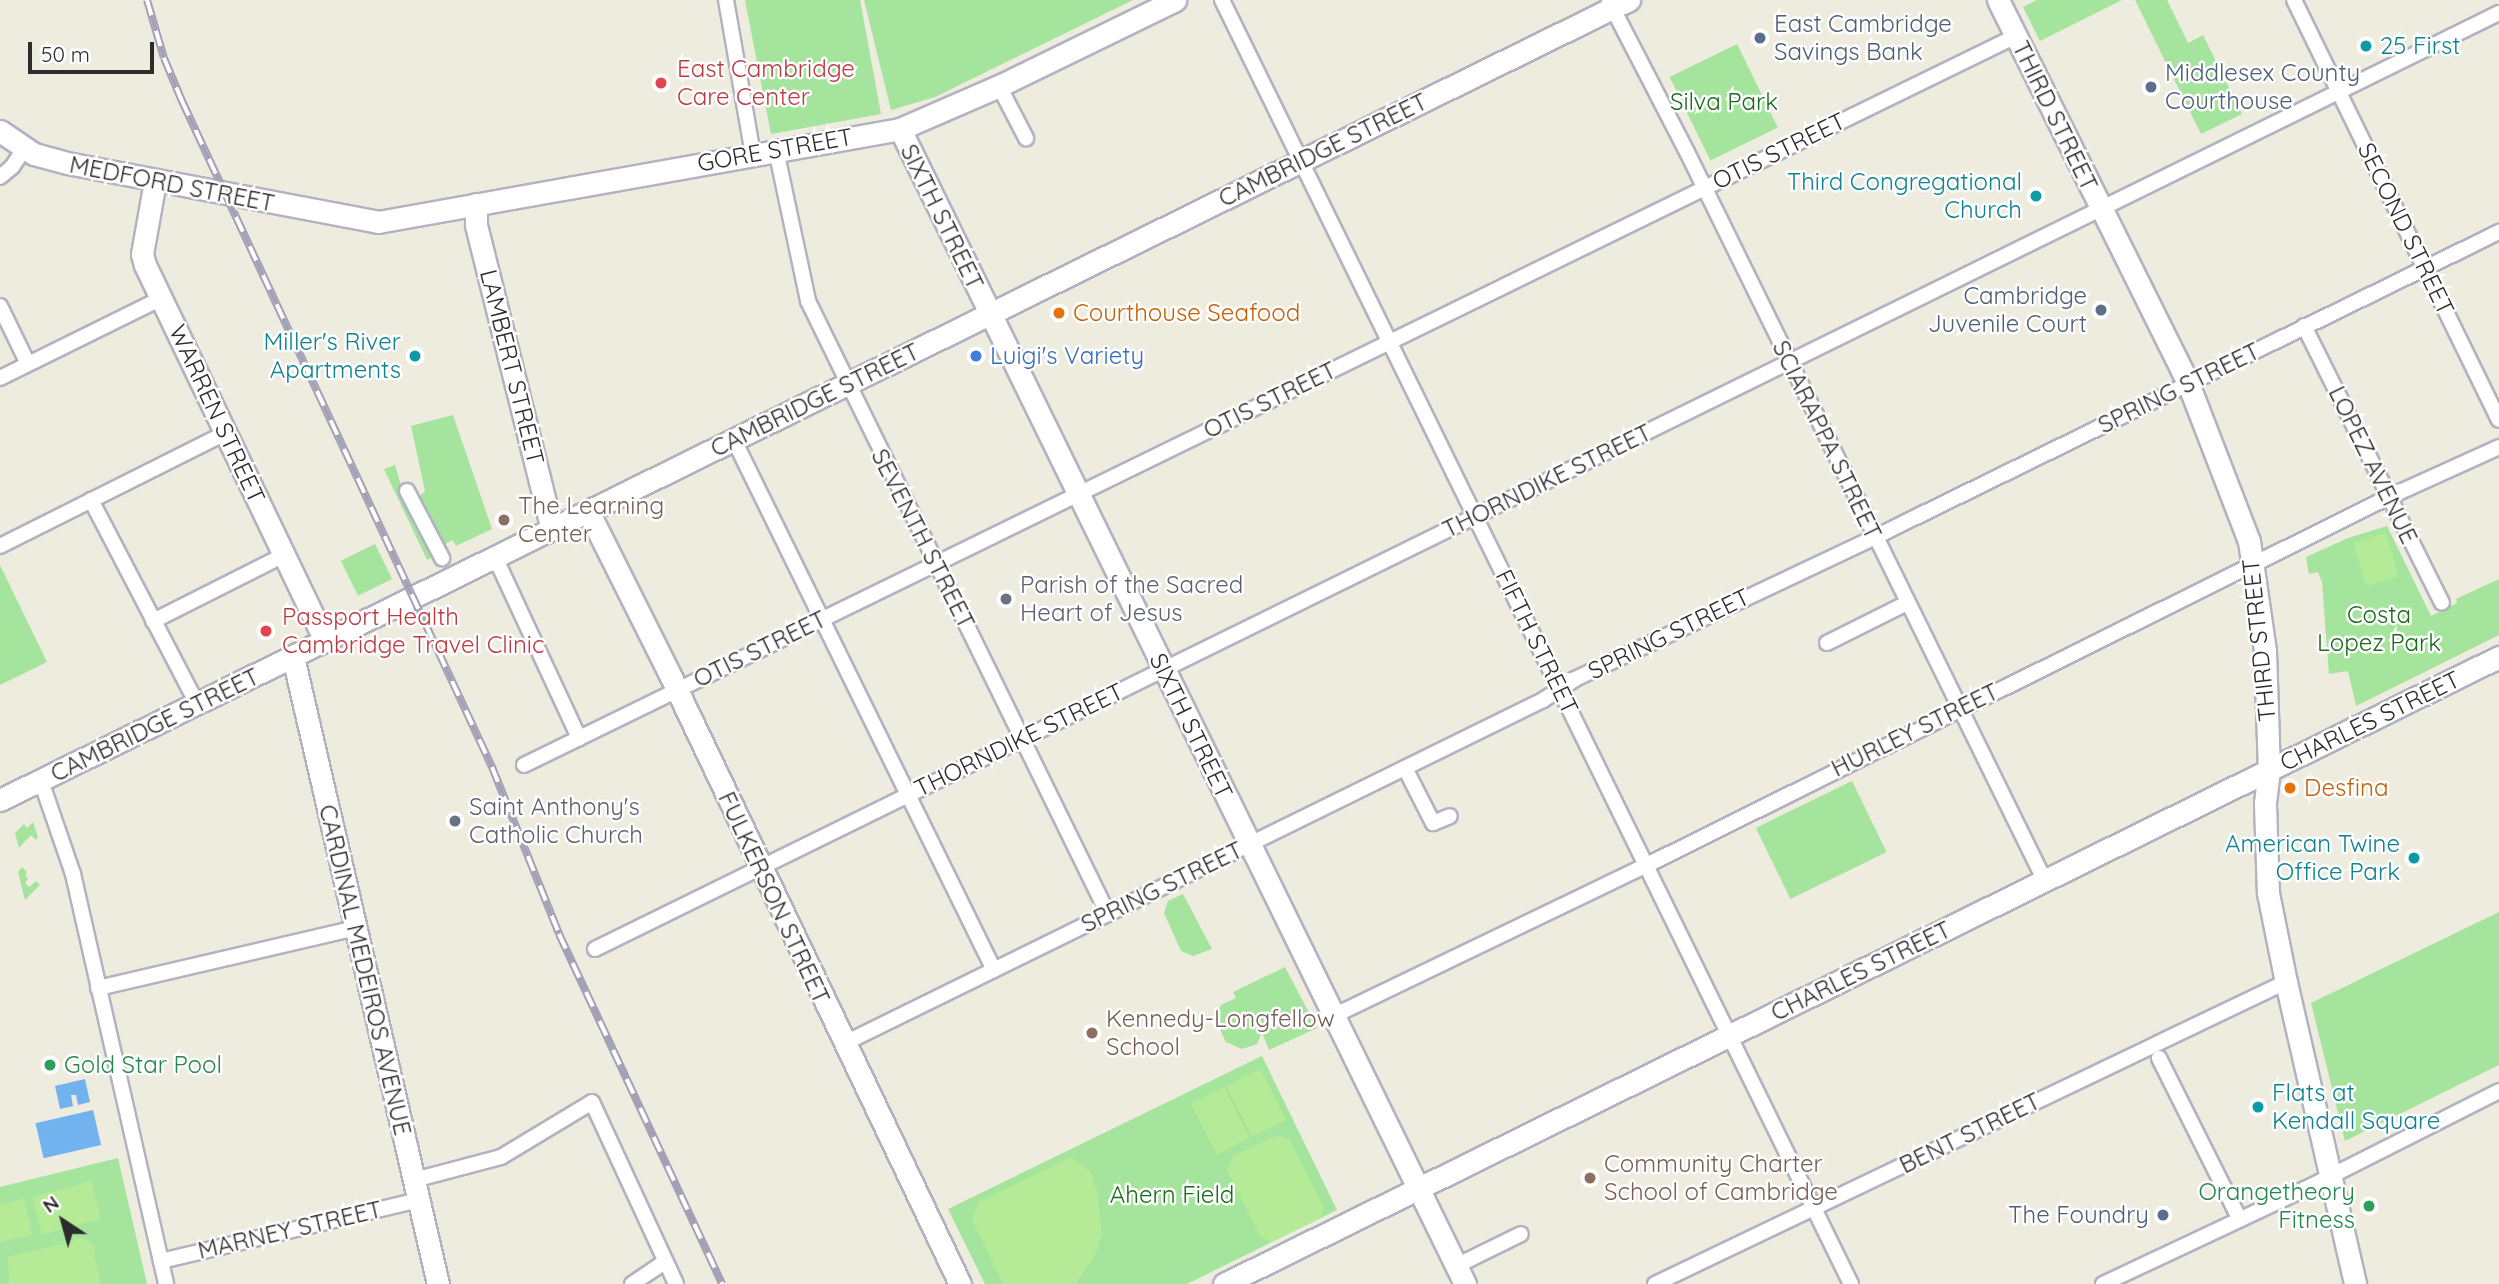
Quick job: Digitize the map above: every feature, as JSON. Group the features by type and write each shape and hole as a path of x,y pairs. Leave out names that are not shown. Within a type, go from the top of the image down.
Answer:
{"main road":[{"name":"GORE STREET","path":"351,217 378,222 900,129 999,86 1175,0"},
{"name":"THIRD STREET","path":"1998,0 2188,383 2249,541 2265,651 2270,770 2265,804 2266,863 2273,923 2356,1284"},
{"name":"CAMBRIDGE STREET","path":"0,800 1301,161 1616,3"},
{"name":"SIXTH STREET","path":"900,129 1460,1275"},
{"name":"MEDFORD STREET","path":"0,131 24,149 67,163 351,217"},
{"name":"WARREN STREET","path":"155,181 142,254 325,640"},
{"name":"LAMBERT STREET","path":"476,204 476,225 552,529"},
{"name":"FULKERSON STREET","path":"588,511 677,690 843,1044 960,1284"},
{"name":"CARDINAL MEDEIROS AVENUE","path":"293,657 438,1284"},
{"name":"CHARLES STREET","path":"1224,1284 2499,657"}],"street":[{"path":"726,0 753,154"},
{"name":"FIFTH STREET","path":"1222,0 1851,1284"},
{"name":"SECOND STREET","path":"2294,0 2499,420"},
{"name":"SCIARAPPA STREET","path":"1616,3 1702,188 2045,881"},
{"name":"THORNDIKE STREET","path":"595,949 2499,13"},
{"name":"OTIS STREET","path":"524,765 2016,36"},
{"path":"999,86 1026,138"},
{"path":"0,177 12,167 24,149"},
{"name":"SEVENTH STREET","path":"776,150 808,301 1108,914"},
{"name":"SPRING STREET","path":"843,1044 1543,700 1559,687 1875,537 2499,232"},
{"path":"0,378 162,298"},
{"path":"0,306 28,364"},
{"name":"LOPEZ AVENUE","path":"2304,326 2442,603"},
{"path":"0,546 226,433"},
{"path":"734,440 994,970"},
{"name":"HURLEY STREET","path":"1333,1016 1647,865 1960,707 2389,497 2499,447"},
{"path":"407,491 442,558"},
{"path":"91,500 197,704"},
{"path":"153,621 284,555"},
{"path":"495,557 579,738"},
{"path":"1827,643 1907,603"},
{"path":"1405,768 1433,823 1450,816"},
{"path":"41,781 73,874 166,1284"},
{"path":"99,988 356,928"},
{"name":"BENT STREET","path":"1655,1284 2286,982"},
{"path":"2159,1058 2236,1212"},
{"path":"2103,1284 2499,1091"},
{"name":"MARNEY STREET","path":"161,1261 416,1190 501,1157 592,1102 666,1262"},
{"path":"1460,1275 1521,1234"},
{"path":"632,1284 666,1262 676,1284"}],"green space":[{"path":"745,0 860,0 881,114 771,134"},
{"path":"864,0 1133,0 935,97 891,110"},
{"path":"2037,0 2122,0 2040,41 2023,7"},
{"path":"2135,0 2167,0 2188,43 2203,35 2242,114 2201,134"},
{"name":"Silva Park","path":"1737,44 1778,128 1710,160 1670,77"},
{"path":"453,415 492,529 456,546 453,540 440,547 417,499 425,491 411,426"},
{"path":"395,465 403,492 433,557 427,560 384,469"},
{"name":"Costa Lopez Park","path":"2387,526 2431,616 2457,603 2456,599 2499,579 2499,635 2356,706 2348,671 2329,674 2322,582 2318,572 2309,574 2306,557 2348,538"},
{"path":"2386,533 2398,576 2366,586 2353,542"},
{"path":"375,544 392,579 358,596 341,561"},
{"path":"0,565 47,662 0,685"},
{"path":"1852,781 1887,852 1790,899 1756,828"},
{"path":"33,822 38,837 36,840 31,835 19,848 15,833 24,824 27,828"},
{"path":"22,867 27,872 25,875 28,879 25,883 29,887 36,881 40,885 25,900 18,872"},
{"path":"1183,894 1212,949 1193,956 1181,951 1164,913 1168,901"},
{"path":"2499,912 2499,1065 2345,1141 2311,1003"},
{"path":"1285,967 1317,1028 1269,1050 1262,1033 1257,1044 1242,1049 1226,1042 1215,1020 1221,1005 1236,998 1233,992"},
{"name":"Ahern Field","path":"1262,1056 1337,1210 1187,1284 985,1284 948,1209"},
{"path":"1260,1069 1286,1120 1252,1137 1226,1086"},
{"path":"1224,1087 1250,1138 1217,1155 1191,1104"},
{"path":"1277,1135 1290,1140 1324,1208 1321,1218 1271,1242 1260,1236 1227,1170 1233,1156"},
{"path":"1071,1157 1090,1171 1097,1190 1102,1235 1094,1257 1076,1284 1003,1284 972,1219 979,1202"},
{"path":"118,1158 147,1284 0,1284 0,1187"},
{"path":"91,1181 101,1219 42,1234 32,1197"},
{"path":"24,1199 32,1235 0,1242 0,1204"},
{"path":"81,1237 95,1245 95,1260 101,1284 9,1284 8,1257 68,1243"}],"water":[{"path":"85,1079 90,1102 78,1105 76,1095 71,1095 73,1106 60,1109 55,1086"},
{"path":"93,1110 101,1145 44,1158 36,1123"}],"railway":[{"path":"147,0 164,58 182,101 492,767 559,934 722,1284"}],"place":[{"name":"East Cambridge Savings Bank","path":"1760,38"},
{"name":"25 First","path":"2366,46"},
{"name":"East Cambridge Care Center","path":"661,83"},
{"name":"Middlesex County Courthouse","path":"2151,87"},
{"name":"Third Congregational Church","path":"2036,196"},
{"name":"Cambridge Juvenile Court","path":"2101,310"},
{"name":"Courthouse Seafood","path":"1059,313"},
{"name":"Miller's River Apartments","path":"415,356"},
{"name":"Luigi's Variety","path":"976,356"},
{"name":"The Learning Center","path":"504,520"},
{"name":"Parish of the Sacred Heart of Jesus","path":"1006,599"},
{"name":"Passport Health Cambridge Travel Clinic","path":"266,631"},
{"name":"Desfina","path":"2290,788"},
{"name":"Saint Anthony's Catholic Church","path":"455,821"},
{"name":"American Twine Office Park","path":"2414,858"},
{"name":"Kennedy-Longfellow School","path":"1092,1033"},
{"name":"Gold Star Pool","path":"50,1065"},
{"name":"Flats at Kendall Square","path":"2258,1107"},
{"name":"Community Charter School of Cambridge","path":"1590,1178"},
{"name":"Orangetheory Fitness","path":"2369,1206"},
{"name":"The Foundry","path":"2163,1215"}]}
